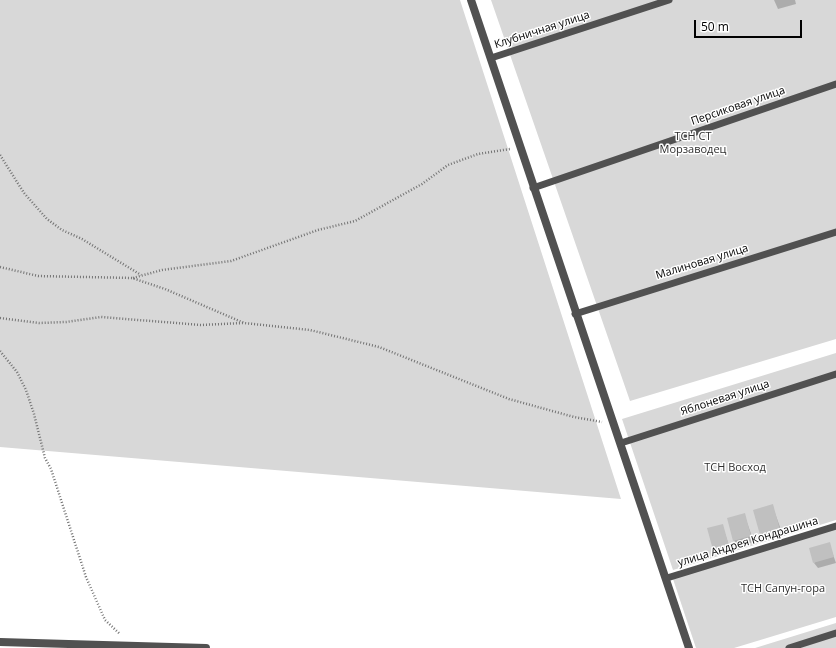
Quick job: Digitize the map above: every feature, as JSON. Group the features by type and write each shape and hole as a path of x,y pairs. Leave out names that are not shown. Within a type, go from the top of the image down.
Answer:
{"street":[{"path":"471,0 575,314 621,443 689,648"},
{"path":"0,642 206,648"}],"lane":[{"name":"Клубничная улица","path":"491,58 669,0"},
{"name":"Персиковая улица","path":"533,188 836,84"},
{"name":"Малиновая улица","path":"575,314 836,232"},
{"name":"Яблоневая улица","path":"621,443 836,374"},
{"name":"улица Андрея Кондрашина","path":"666,578 836,526"},
{"path":"789,648 836,633"}],"path":[{"path":"0,267 38,276 132,278 202,264 231,261 318,230 355,221 422,184 448,165 478,154 520,147"},
{"path":"0,155 24,192 47,219 62,230 88,243 141,276"},
{"path":"132,278 165,289 244,323"},
{"path":"0,318 39,323 66,322 101,317 201,325 244,323 310,330 379,347 509,399 574,417 614,424"},
{"path":"0,351 17,372 26,390 34,414 45,458 51,469 86,577 105,620 117,633 123,635"}],"green space":[{"path":"0,0 460,0 621,499 0,447"},
{"name":"ТСН СТ Морзаводец","path":"491,0 836,0 836,339 630,401"},
{"name":"ТСН Восход","path":"836,353 836,520 673,570 622,419"},
{"name":"ТСН Сапун-гора","path":"836,528 836,617 734,648 696,648 673,579"},
{"path":"836,623 836,648 755,648"}],"building":[{"path":"773,504 780,530 760,535 753,510"},
{"path":"745,513 751,536 733,541 727,518"},
{"path":"723,524 729,546 713,550 707,528"},
{"path":"830,542 834,557 813,563 809,548"}]}
